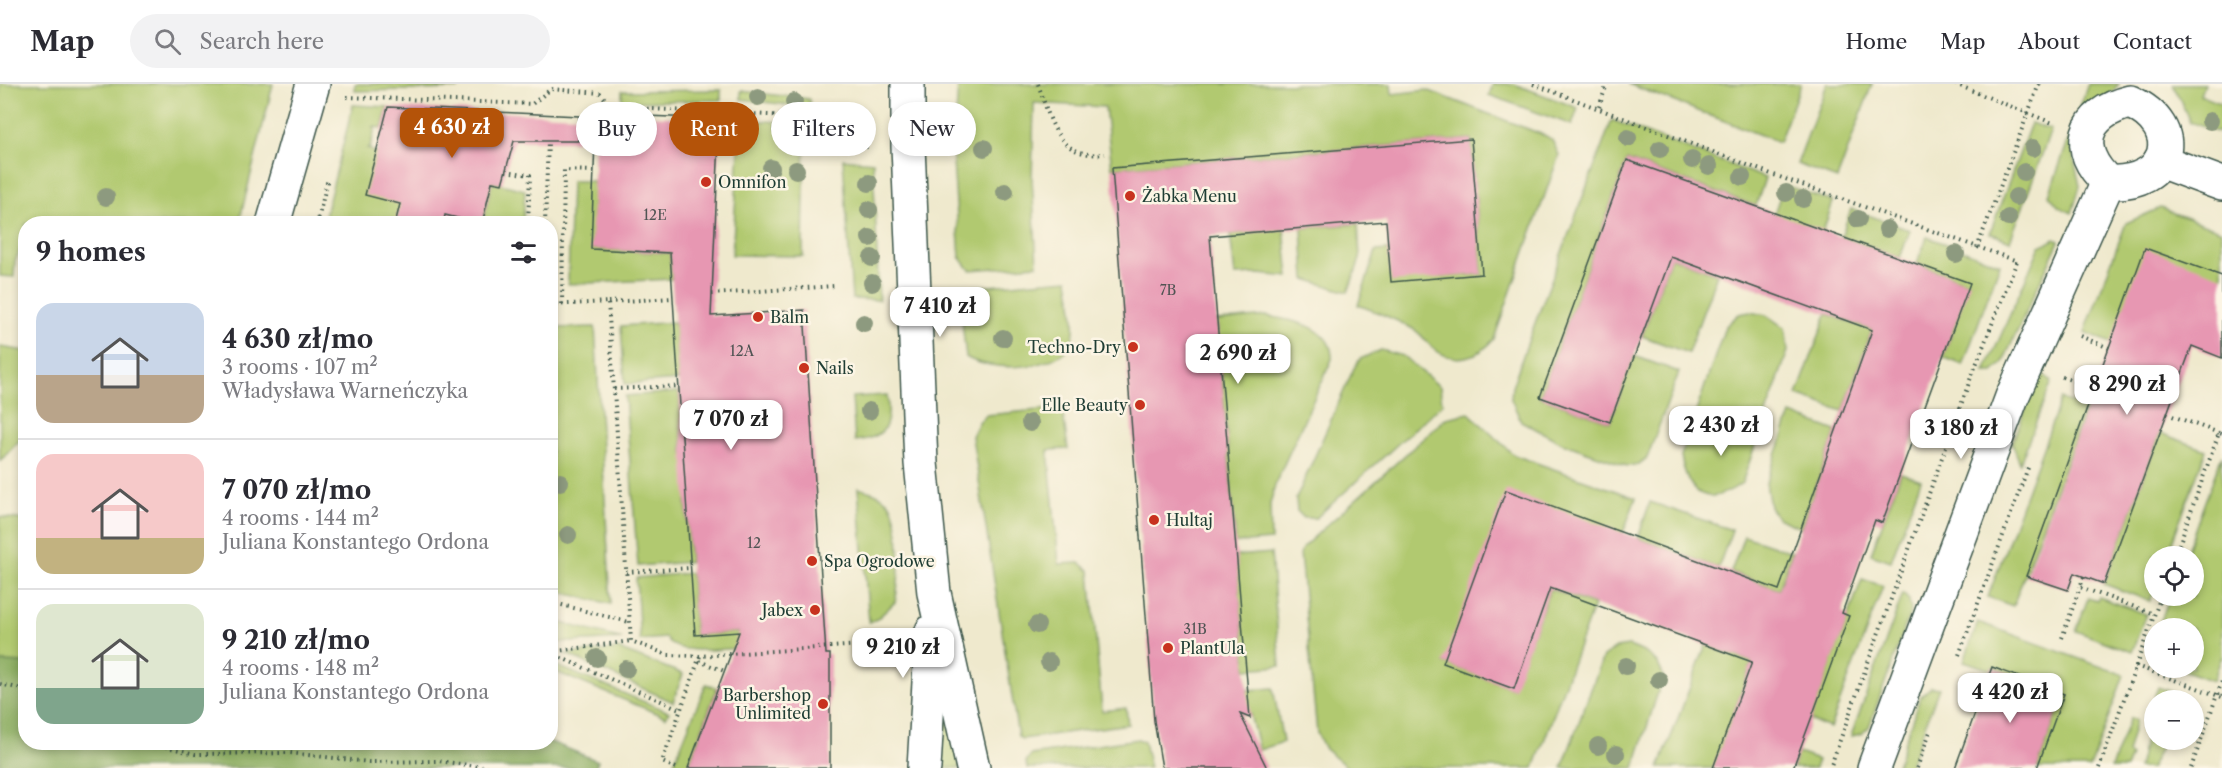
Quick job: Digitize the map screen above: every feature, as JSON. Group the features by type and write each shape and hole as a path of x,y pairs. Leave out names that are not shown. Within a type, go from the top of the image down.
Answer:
{"street":[{"path":"275,216 313,84"},
{"path":"908,84 916,397 934,593 973,768"},
{"path":"2133,93 2158,123 2164,148 2160,161 2151,174 2141,180 2126,183 2108,182 2092,165 2087,153 2088,133 2093,121 2104,111 2133,93"},
{"path":"2160,161 2222,184"},
{"path":"1874,768 2012,397 2108,182"},
{"path":"924,768 934,593"}],"path":[{"path":"1038,84 1058,138 1069,148 1090,156 1105,154"},
{"path":"1533,84 2017,261 1970,380 1830,768"},
{"path":"1599,107 1607,84"},
{"path":"1955,84 2064,128"},
{"path":"1977,248 2039,84"},
{"path":"347,97 532,104 551,89 600,93 612,107 771,115"},
{"path":"545,216 548,141"},
{"path":"562,304 564,170 594,171"},
{"path":"506,171 530,175 528,216"},
{"path":"712,294 835,286"},
{"path":"558,304 673,298"},
{"path":"608,302 631,641"},
{"path":"2080,324 2076,335 2109,348"},
{"path":"2057,388 2065,367"},
{"path":"2061,377 2095,388"},
{"path":"614,389 679,386"},
{"path":"2167,414 2220,434 2179,546"},
{"path":"1957,658 2034,454"},
{"path":"626,572 690,568"},
{"path":"2062,638 2084,577"},
{"path":"2080,586 2154,614"},
{"path":"558,604 629,622"},
{"path":"2099,768 2157,606"},
{"path":"558,652 631,641 668,655 700,658 861,645"},
{"path":"558,656 682,710"},
{"path":"700,658 724,671"},
{"path":"676,768 662,762 700,658"},
{"path":"2136,666 2219,696"},
{"path":"2190,768 2219,696 2222,681"},
{"path":"0,684 18,688"},
{"path":"1917,768 1933,724"},
{"path":"179,750 195,754 290,753 369,762 438,760 491,768"}],"green space":[{"path":"0,84 273,84 241,216 18,216 18,255 15,261 14,277 0,276"},
{"path":"355,84 458,84 458,89 355,91"},
{"path":"958,84 1391,84 1392,94 1427,90 1546,136 1552,140 1559,155 1494,339 1481,351 1457,358 1433,348 1419,333 1407,325 1358,305 1376,251 1389,250 1441,277 1482,274 1471,139 1112,168 1105,107 1034,103 1032,179 1037,265 970,270 960,257 953,162 953,156 976,156 976,102 957,102"},
{"path":"1493,84 1514,84 1578,108 1572,125 1489,95"},
{"path":"1628,84 1801,84 1779,142"},
{"path":"1827,84 1872,84 1837,179 1797,164"},
{"path":"2088,84 2119,84 2071,145 2080,186 2072,213 2059,207 2049,195"},
{"path":"2173,84 2204,84 2200,95 2222,104 2222,134 2190,122"},
{"path":"721,90 721,100 622,102 622,91"},
{"path":"741,91 809,99 810,102 771,103 741,99"},
{"path":"353,105 388,107 382,128 373,127 375,129 370,148 367,149 376,152 400,204 403,216 325,216"},
{"path":"1612,120 1765,178 1756,206 1627,160 1540,397 1610,422 1634,356 1679,372 1647,458 1639,464 1627,466 1562,443 1521,421 1511,399 1512,387 1529,339"},
{"path":"759,121 771,121 771,156 805,156 803,256 732,255 739,156 759,156"},
{"path":"2031,123 2051,130 2010,241 1990,233"},
{"path":"843,159 873,162 879,300 852,299"},
{"path":"571,181 594,181 592,249 670,253 672,279 568,284"},
{"path":"492,182 525,190 523,216 484,216"},
{"path":"1784,185 1833,202 1819,243 1770,225"},
{"path":"2160,208 2222,231 2222,276 2111,343 2085,332 2126,223"},
{"path":"1851,209 1910,230 1900,258 1841,237"},
{"path":"1358,224 1360,259 1348,292 1305,279 1302,228"},
{"path":"1284,229 1289,277 1259,274 1235,275 1230,234"},
{"path":"1927,237 2000,264 1963,365 1943,357 1969,283 1917,264"},
{"path":"2055,239 2059,241 2002,364 1993,372 1985,372 2040,246"},
{"path":"1671,257 1717,274 1688,353 1642,336"},
{"path":"1068,279 1074,329 1071,343 1064,352 1038,364 1006,367 977,362 966,357 959,294 965,288"},
{"path":"1750,312 1766,315 1785,328 1788,351 1742,483 1719,495 1701,494 1689,481 1681,456 1725,327 1739,314"},
{"path":"1827,314 1872,330 1843,411 1797,395"},
{"path":"1267,316 1299,323 1318,332 1331,348 1332,359 1276,482 1270,504 1271,540 1236,543 1217,321"},
{"path":"675,322 679,380 625,384 621,326"},
{"path":"595,327 611,604 558,592 558,328"},
{"path":"0,347 18,350 18,442 0,461"},
{"path":"1381,350 1403,356 1440,387 1442,404 1316,518 1304,518 1297,511 1296,499 1354,368 1360,359"},
{"path":"2040,372 2052,381 2020,463 2012,443"},
{"path":"679,392 683,453 729,451 732,497 686,501 690,562 638,566 625,396"},
{"path":"887,395 888,414 885,428 874,437 855,441 852,397"},
{"path":"2061,399 2086,408 2013,606 1988,597"},
{"path":"1050,409 1063,413 1068,449 1048,450 1059,564 1080,563 1090,571 1102,711 1126,708 1128,724 1022,739 1018,736 972,436 979,422 986,415"},
{"path":"1469,413 1514,455 1636,498 1623,533 1444,663 1513,688 1550,589 1594,605 1534,768 1348,768 1325,749 1317,733 1300,553 1303,547 1446,418"},
{"path":"1791,414 1836,431 1801,528 1777,518 1770,507 1766,483"},
{"path":"2160,433 2206,450 2171,546 2144,546 2144,599 2104,584"},
{"path":"2222,455 2222,656 2213,681 2204,678 2204,618 2162,618 2166,606 2204,606 2204,546 2189,546"},
{"path":"1901,473 1921,480 1891,561 1871,554"},
{"path":"858,488 877,494 887,501 896,520 898,534 899,565 895,602 877,619 869,622"},
{"path":"1650,502 1732,530 1718,568 1638,538"},
{"path":"0,517 18,519 18,663 0,662"},
{"path":"1744,536 1792,552 1779,590 1731,572"},
{"path":"1271,553 1280,666 1246,669 1236,556"},
{"path":"691,573 695,635 741,632 742,648 700,650 679,647 671,644 666,638 640,640 636,578"},
{"path":"1862,579 1883,586 1830,728 1810,720"},
{"path":"1903,594 1909,600 1911,610 1869,727 1861,734 1851,736"},
{"path":"2099,597 2146,614 2132,652 2076,631 2088,598 2097,601"},
{"path":"558,622 622,639 558,643"},
{"path":"1978,622 2124,675 2090,768 2037,768 2064,694 1993,667 1991,670 1964,661"},
{"path":"1706,645 1752,662 1714,768 1659,768"},
{"path":"1629,646 1655,660 1663,676 1634,768 1562,768 1603,657 1616,648"},
{"path":"618,649 683,674 673,702 566,654"},
{"path":"0,662 18,663 18,750 558,750 558,745 598,761 595,768 0,768"},
{"path":"558,666 669,712 666,717 558,673"},
{"path":"940,682 960,768 940,768"},
{"path":"706,684 717,688 688,768 674,763"},
{"path":"1931,687 1939,688 1909,768 1896,768 1920,697"},
{"path":"1273,688 1283,742 1259,750 1250,714 1238,715 1236,691"},
{"path":"2130,718 2136,720 2127,753 2131,756 2126,768 2111,768"},
{"path":"1138,739 1144,742 1150,768 1027,768 1026,762 1031,755"},
{"path":"2144,742 2144,750 2160,750 2151,768 2138,768"},
{"path":"1798,753 1818,760 1815,768 1793,768"}],"building":[{"path":"388,107 576,116 576,141 514,141 502,184 492,182 484,216 397,216 400,204 365,195"},
{"path":"657,116 669,117 669,156 718,156 711,316 804,310 826,654 830,654 830,768 688,768 739,632 695,635 670,253 591,249 594,156 657,156"},
{"path":"1471,139 1482,274 1391,282 1386,221 1210,236 1250,718 1240,714 1267,768 1162,768 1154,721 1112,168"},
{"path":"1627,160 1970,283 1882,523 1875,520 1842,613 1849,616 1793,768 1713,768 1752,662 1550,588 1514,689 1443,663 1506,490 1779,590 1872,330 1671,257 1610,422 1540,397"},
{"path":"2145,248 2222,276 2222,358 2192,346 2104,584 2074,573 2068,590 2026,576"},
{"path":"1992,667 2064,694 2037,768 1955,768"}],"place":[{"name":"Omnifon","path":"706,182"},
{"name":"Żabka Menu","path":"1130,196"},
{"name":"Balm","path":"758,317"},
{"name":"Techno-Dry","path":"1133,347"},
{"name":"Nails","path":"804,368"},
{"name":"Elle Beauty","path":"1140,405"},
{"name":"Hultaj","path":"1154,520"},
{"name":"Spa Ogrodowe","path":"812,561"},
{"name":"Jabex","path":"815,610"},
{"name":"PlantUla","path":"1168,648"},
{"name":"Barbershop Unlimited","path":"823,704"}]}
